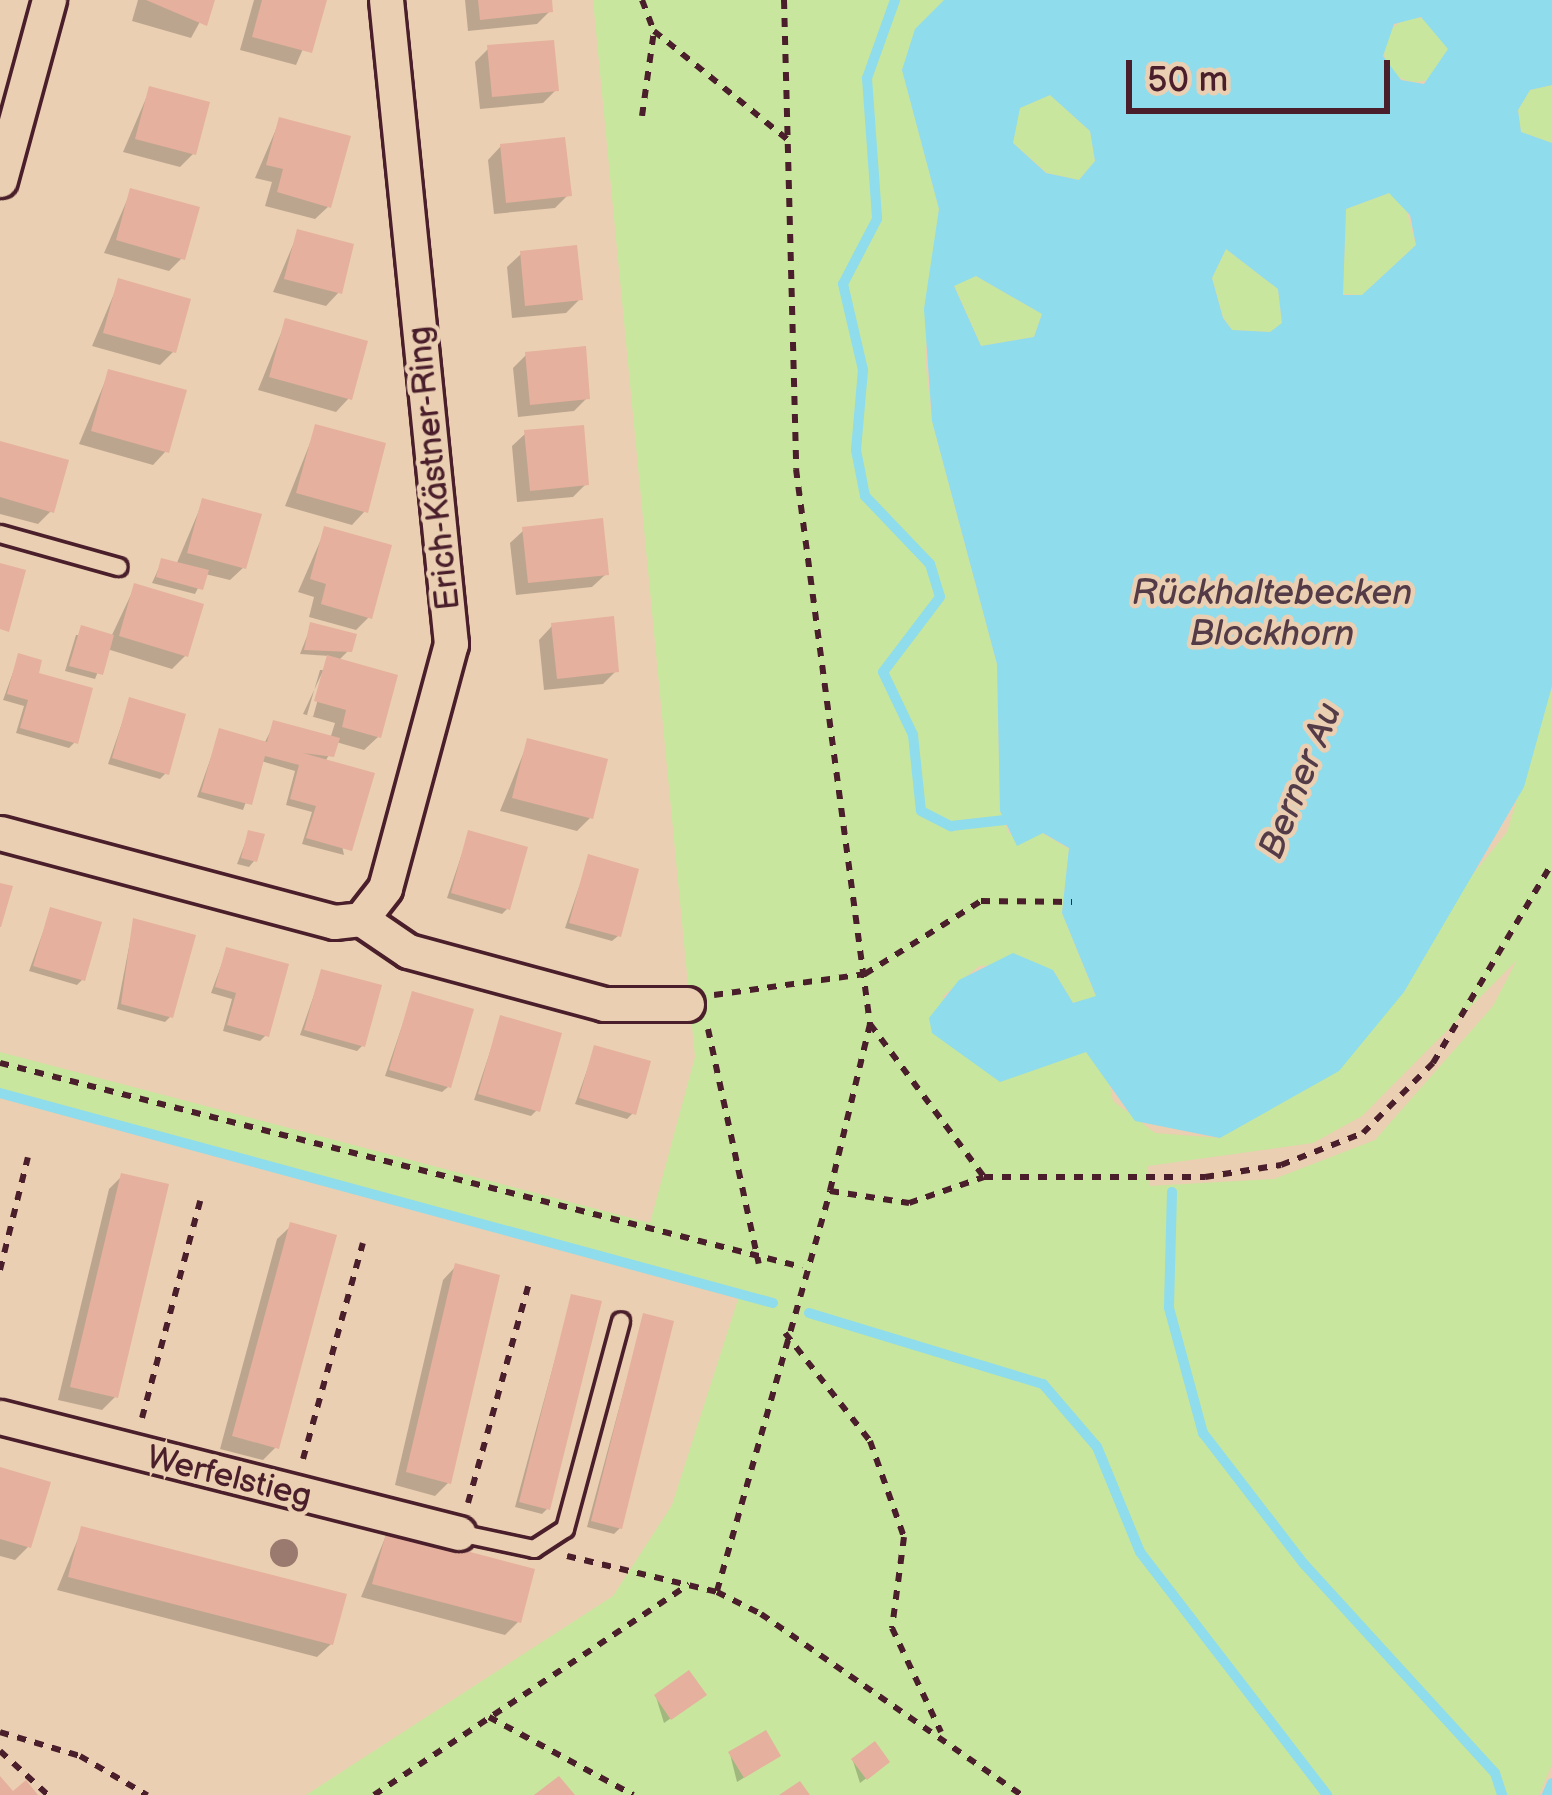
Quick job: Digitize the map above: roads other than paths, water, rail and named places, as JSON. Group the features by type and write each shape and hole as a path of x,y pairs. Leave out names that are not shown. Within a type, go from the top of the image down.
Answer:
{"street":[{"path":"0,180 49,0"},
{"name":"Erich-Kästner-Ring","path":"361,919 385,888 451,644 386,0"},
{"path":"0,833 315,919 361,919 408,951 604,1004 687,1004"},
{"name":"Werfelstieg","path":"0,1417 132,1455 459,1533"}],"lane":[{"path":"0,534 118,567"},
{"path":"459,1533 534,1549 565,1529 620,1321"}],"water":[{"name":"Rückhaltebecken Blockhorn","path":"944,0 1552,0 1552,85 1530,90 1518,110 1521,132 1552,143 1552,686 1524,787 1404,992 1339,1071 1220,1138 1135,1121 1086,1052 1000,1082 932,1033 929,1018 959,980 1013,953 1053,970 1073,1003 1096,996 1062,913 1069,848 1043,833 1017,846 1000,811 997,664 932,421 924,309 939,209 902,70 915,29","holes":["1421,17 1448,49 1424,84 1401,80 1383,56 1394,24","1050,95 1090,131 1095,161 1079,180 1046,173 1013,143 1020,108","1389,193 1410,215 1416,245 1362,295 1343,295 1346,209","1226,249 1278,289 1282,323 1270,332 1232,330 1223,318 1212,278","976,276 1042,314 1034,337 981,346 954,286"]}],"waterway":[{"path":"895,0 867,78 877,219 843,284 863,370 856,450 865,496 930,564 940,597 883,672 913,735 921,811 951,826 1014,819"},
{"path":"0,1093 773,1303"},
{"name":"Berner Au","path":"1172,1192 1169,1308 1203,1433 1304,1564 1495,1773 1502,1795"},
{"path":"809,1313 1043,1384 1097,1447 1140,1552 1327,1795"},
{"path":"1547,1795 1552,1783"}]}
